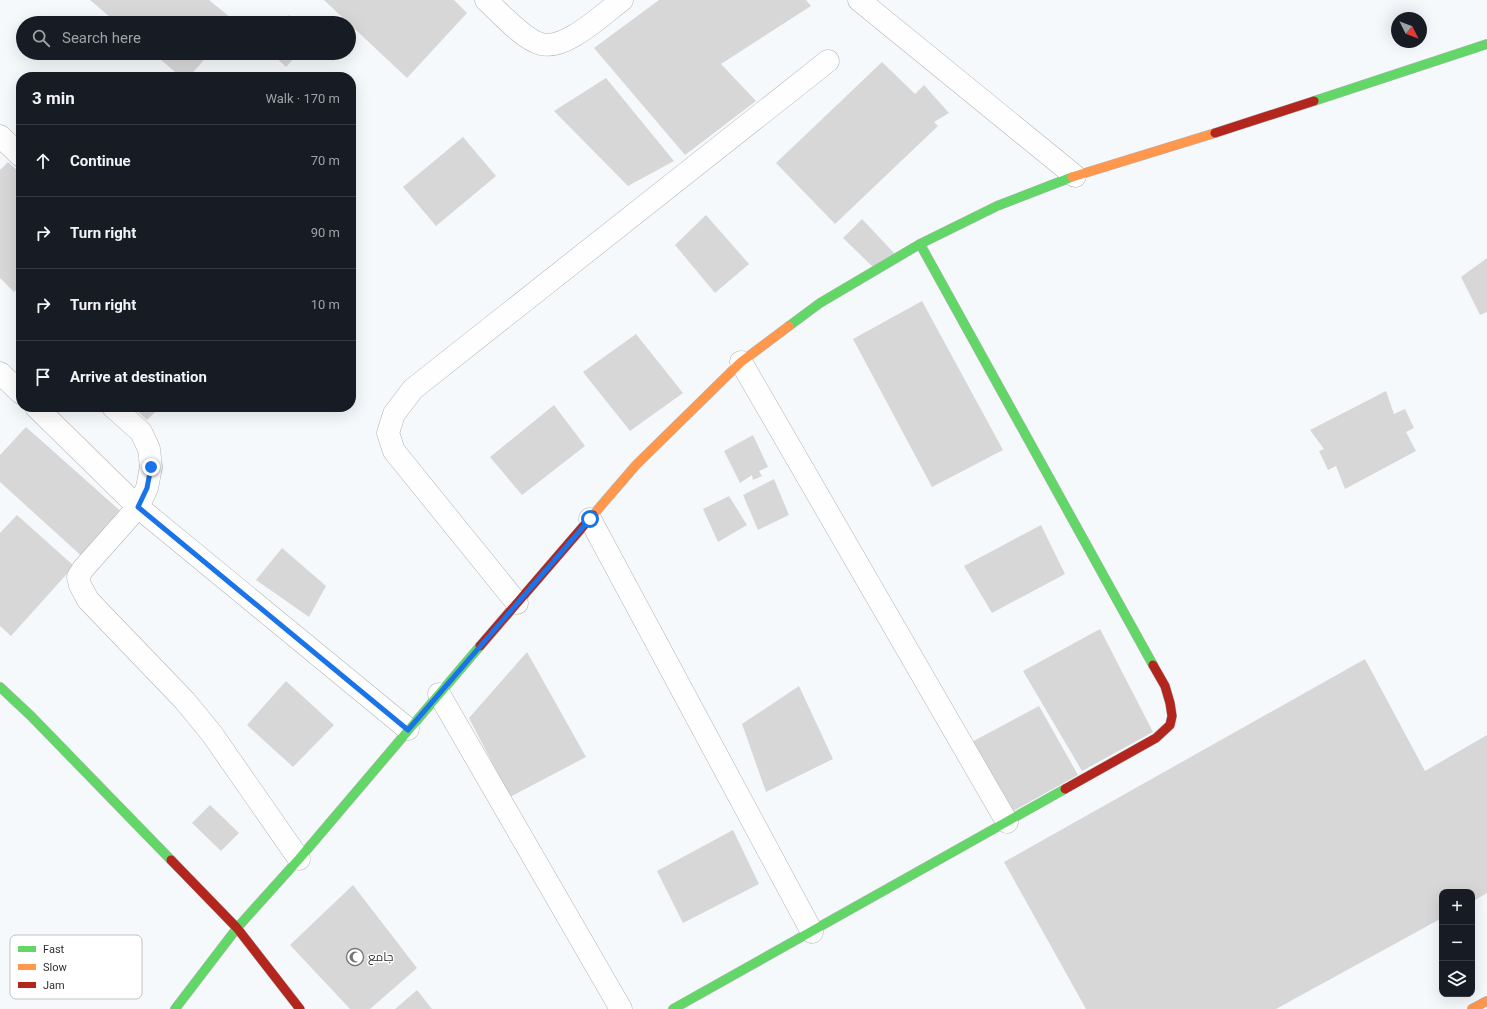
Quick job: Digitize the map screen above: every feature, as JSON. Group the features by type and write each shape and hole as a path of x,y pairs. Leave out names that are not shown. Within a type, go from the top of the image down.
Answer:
{"main road":[{"path":"175,1009 237,928 299,859 636,465 741,362 820,303 920,244 997,206 1075,176 1255,121 1487,44"},
{"path":"673,1009 1163,734 1172,720 1172,706 1165,686 920,244"},
{"path":"0,687 31,716 237,928 300,1009"},
{"path":"1472,1009 1487,1001"}],"street":[{"path":"486,0 527,37 541,44 554,45 569,39 622,0"},
{"path":"859,0 1075,176"},
{"path":"517,603 394,451 388,433 394,414 414,389 828,61"},
{"path":"0,136 16,151"},
{"path":"741,362 1007,822"},
{"path":"0,373 16,388"},
{"path":"41,412 138,507 408,730"},
{"path":"119,412 141,432 149,449 151,467 147,488 138,507 83,569 78,577 80,586 88,600 185,701 212,734 299,859"},
{"path":"590,519 812,932"},
{"path":"439,694 621,1009"}],"building":[{"path":"90,0 209,0 228,16 109,16"},
{"path":"324,0 454,0 467,13 407,78 356,30 356,16 341,16"},
{"path":"659,0 806,0 811,6 721,64 756,101 685,155 594,48"},
{"path":"161,60 204,60 193,72 175,72"},
{"path":"278,60 292,60 286,67"},
{"path":"882,62 915,94 924,85 949,113 934,122 938,126 835,224 776,163"},
{"path":"606,78 674,161 628,186 554,111"},
{"path":"463,137 496,176 436,226 403,187"},
{"path":"8,162 16,169 16,290 14,292 0,278 0,170"},
{"path":"706,215 749,264 715,293 675,245"},
{"path":"862,219 895,254 873,267 843,238"},
{"path":"1487,258 1487,312 1480,315 1461,277"},
{"path":"922,301 1003,450 932,487 853,339"},
{"path":"636,334 683,393 630,431 583,372"},
{"path":"1386,391 1394,414 1405,409 1414,428 1406,432 1416,451 1345,489 1336,466 1328,470 1319,451 1324,449 1310,430"},
{"path":"554,405 585,446 522,495 490,457"},
{"path":"138,412 155,412 147,420"},
{"path":"26,427 126,516 86,560 0,482 0,455"},
{"path":"753,435 768,467 759,471 762,476 753,480 752,475 740,483 724,451"},
{"path":"774,479 789,515 758,530 743,495"},
{"path":"729,496 747,525 718,542 703,509"},
{"path":"17,515 74,566 11,636 0,626 0,533"},
{"path":"1041,525 1065,574 992,613 964,566"},
{"path":"282,548 326,586 309,617 256,580"},
{"path":"1100,629 1153,732 1082,771 1023,671"},
{"path":"527,652 586,757 510,797 469,718"},
{"path":"1365,659 1425,771 1487,735 1487,893 1475,900 1475,889 1439,889 1439,920 1276,1009 1086,1009 1004,862"},
{"path":"286,681 334,725 293,767 247,725"},
{"path":"799,686 833,759 766,792 742,724"},
{"path":"1039,706 1078,775 1008,814 968,744"},
{"path":"210,805 239,833 221,851 192,823"},
{"path":"733,830 759,884 683,923 657,871"},
{"name":"جامع","path":"353,885 417,968 370,1009 350,1009 290,945"},
{"path":"417,990 432,1009 395,1009"}],"traffic: fast":[{"path":"1314,101 1487,44"},
{"path":"789,326 820,303 920,244 997,206 1072,177"},
{"path":"920,244 1153,665"},
{"path":"175,1009 237,928 299,859 480,646"},
{"path":"0,687 31,716 171,860"},
{"path":"673,1009 1065,789"}],"traffic: slow":[{"path":"1072,177 1215,133"},
{"path":"593,515 636,465 741,362 789,326"},
{"path":"1472,1009 1487,1001"}],"traffic: jam":[{"path":"1215,133 1314,101"},
{"path":"480,646 593,515"},
{"path":"1065,789 1156,738 1170,725 1172,716 1170,703 1165,686 1153,665"},
{"path":"171,860 237,928 300,1009"}],"place":[{"name":"جامع","path":"355,957"}],"route":[{"path":"151,467 147,488 138,507 408,730 590,519"}]}
